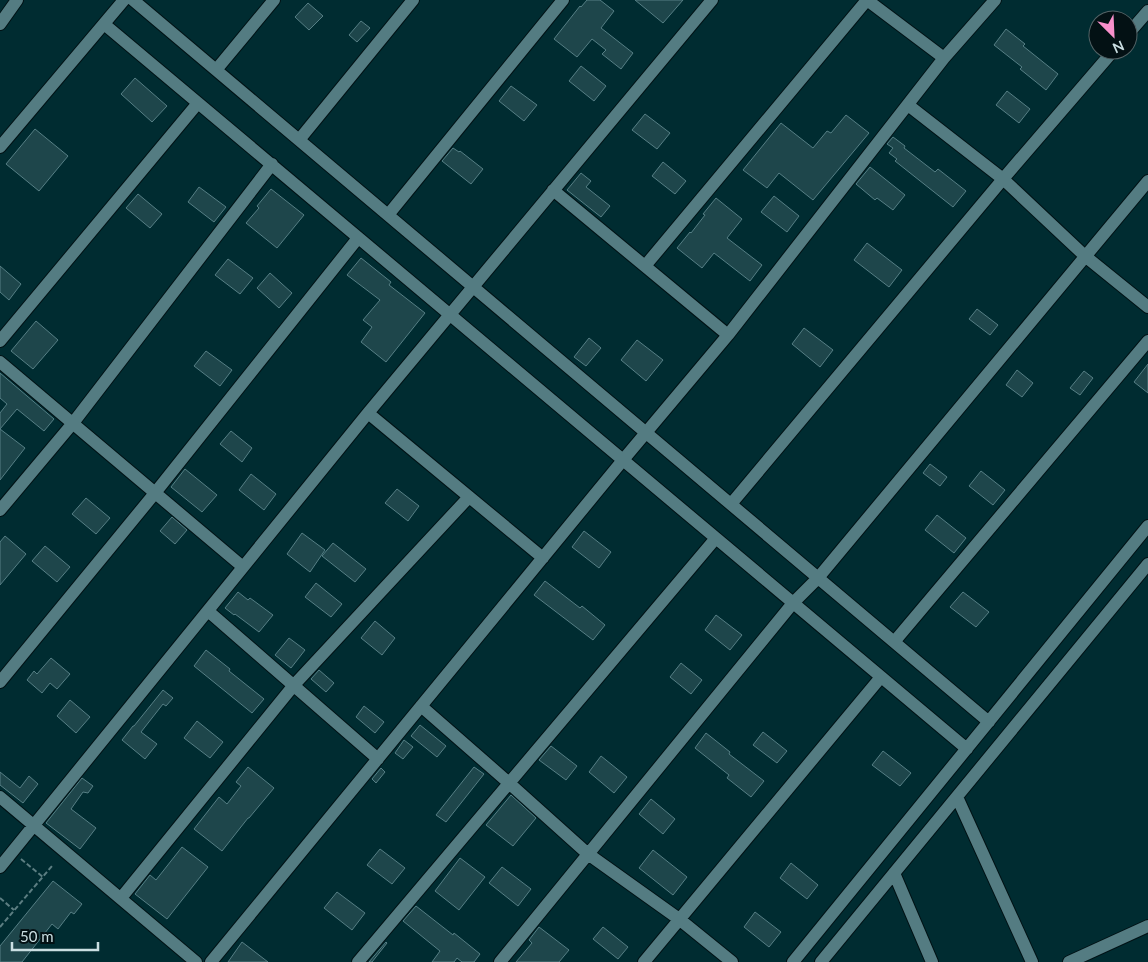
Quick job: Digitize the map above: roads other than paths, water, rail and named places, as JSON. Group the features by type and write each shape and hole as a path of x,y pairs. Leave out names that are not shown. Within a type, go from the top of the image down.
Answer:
{"street":[{"path":"0,24 18,0"},
{"path":"0,147 124,0"},
{"path":"133,0 989,722"},
{"path":"216,70 274,0"},
{"path":"299,140 413,0"},
{"path":"388,215 563,0"},
{"path":"0,868 368,413 712,0"},
{"path":"645,266 867,0 944,58"},
{"path":"211,962 728,335 944,58 995,0"},
{"path":"1138,22 1148,11"},
{"path":"104,24 967,749"},
{"path":"731,504 1003,179 1105,60"},
{"path":"0,341 198,103"},
{"path":"908,105 1003,179 1085,256 1148,306"},
{"path":"0,510 73,423 272,164"},
{"path":"500,962 793,602 818,578 1148,181"},
{"path":"553,190 728,335"},
{"path":"0,682 358,238"},
{"path":"894,642 1148,341"},
{"path":"0,362 243,568"},
{"path":"368,413 543,558"},
{"path":"121,898 294,686 469,497"},
{"path":"793,962 1148,526"},
{"path":"358,962 716,538"},
{"path":"821,962 1148,564"},
{"path":"208,611 378,759"},
{"path":"644,962 881,677"},
{"path":"421,706 588,854 679,920 732,962"},
{"path":"0,797 196,962"},
{"path":"957,797 1032,962"},
{"path":"894,874 932,962"},
{"path":"1069,962 1148,926"}]}
